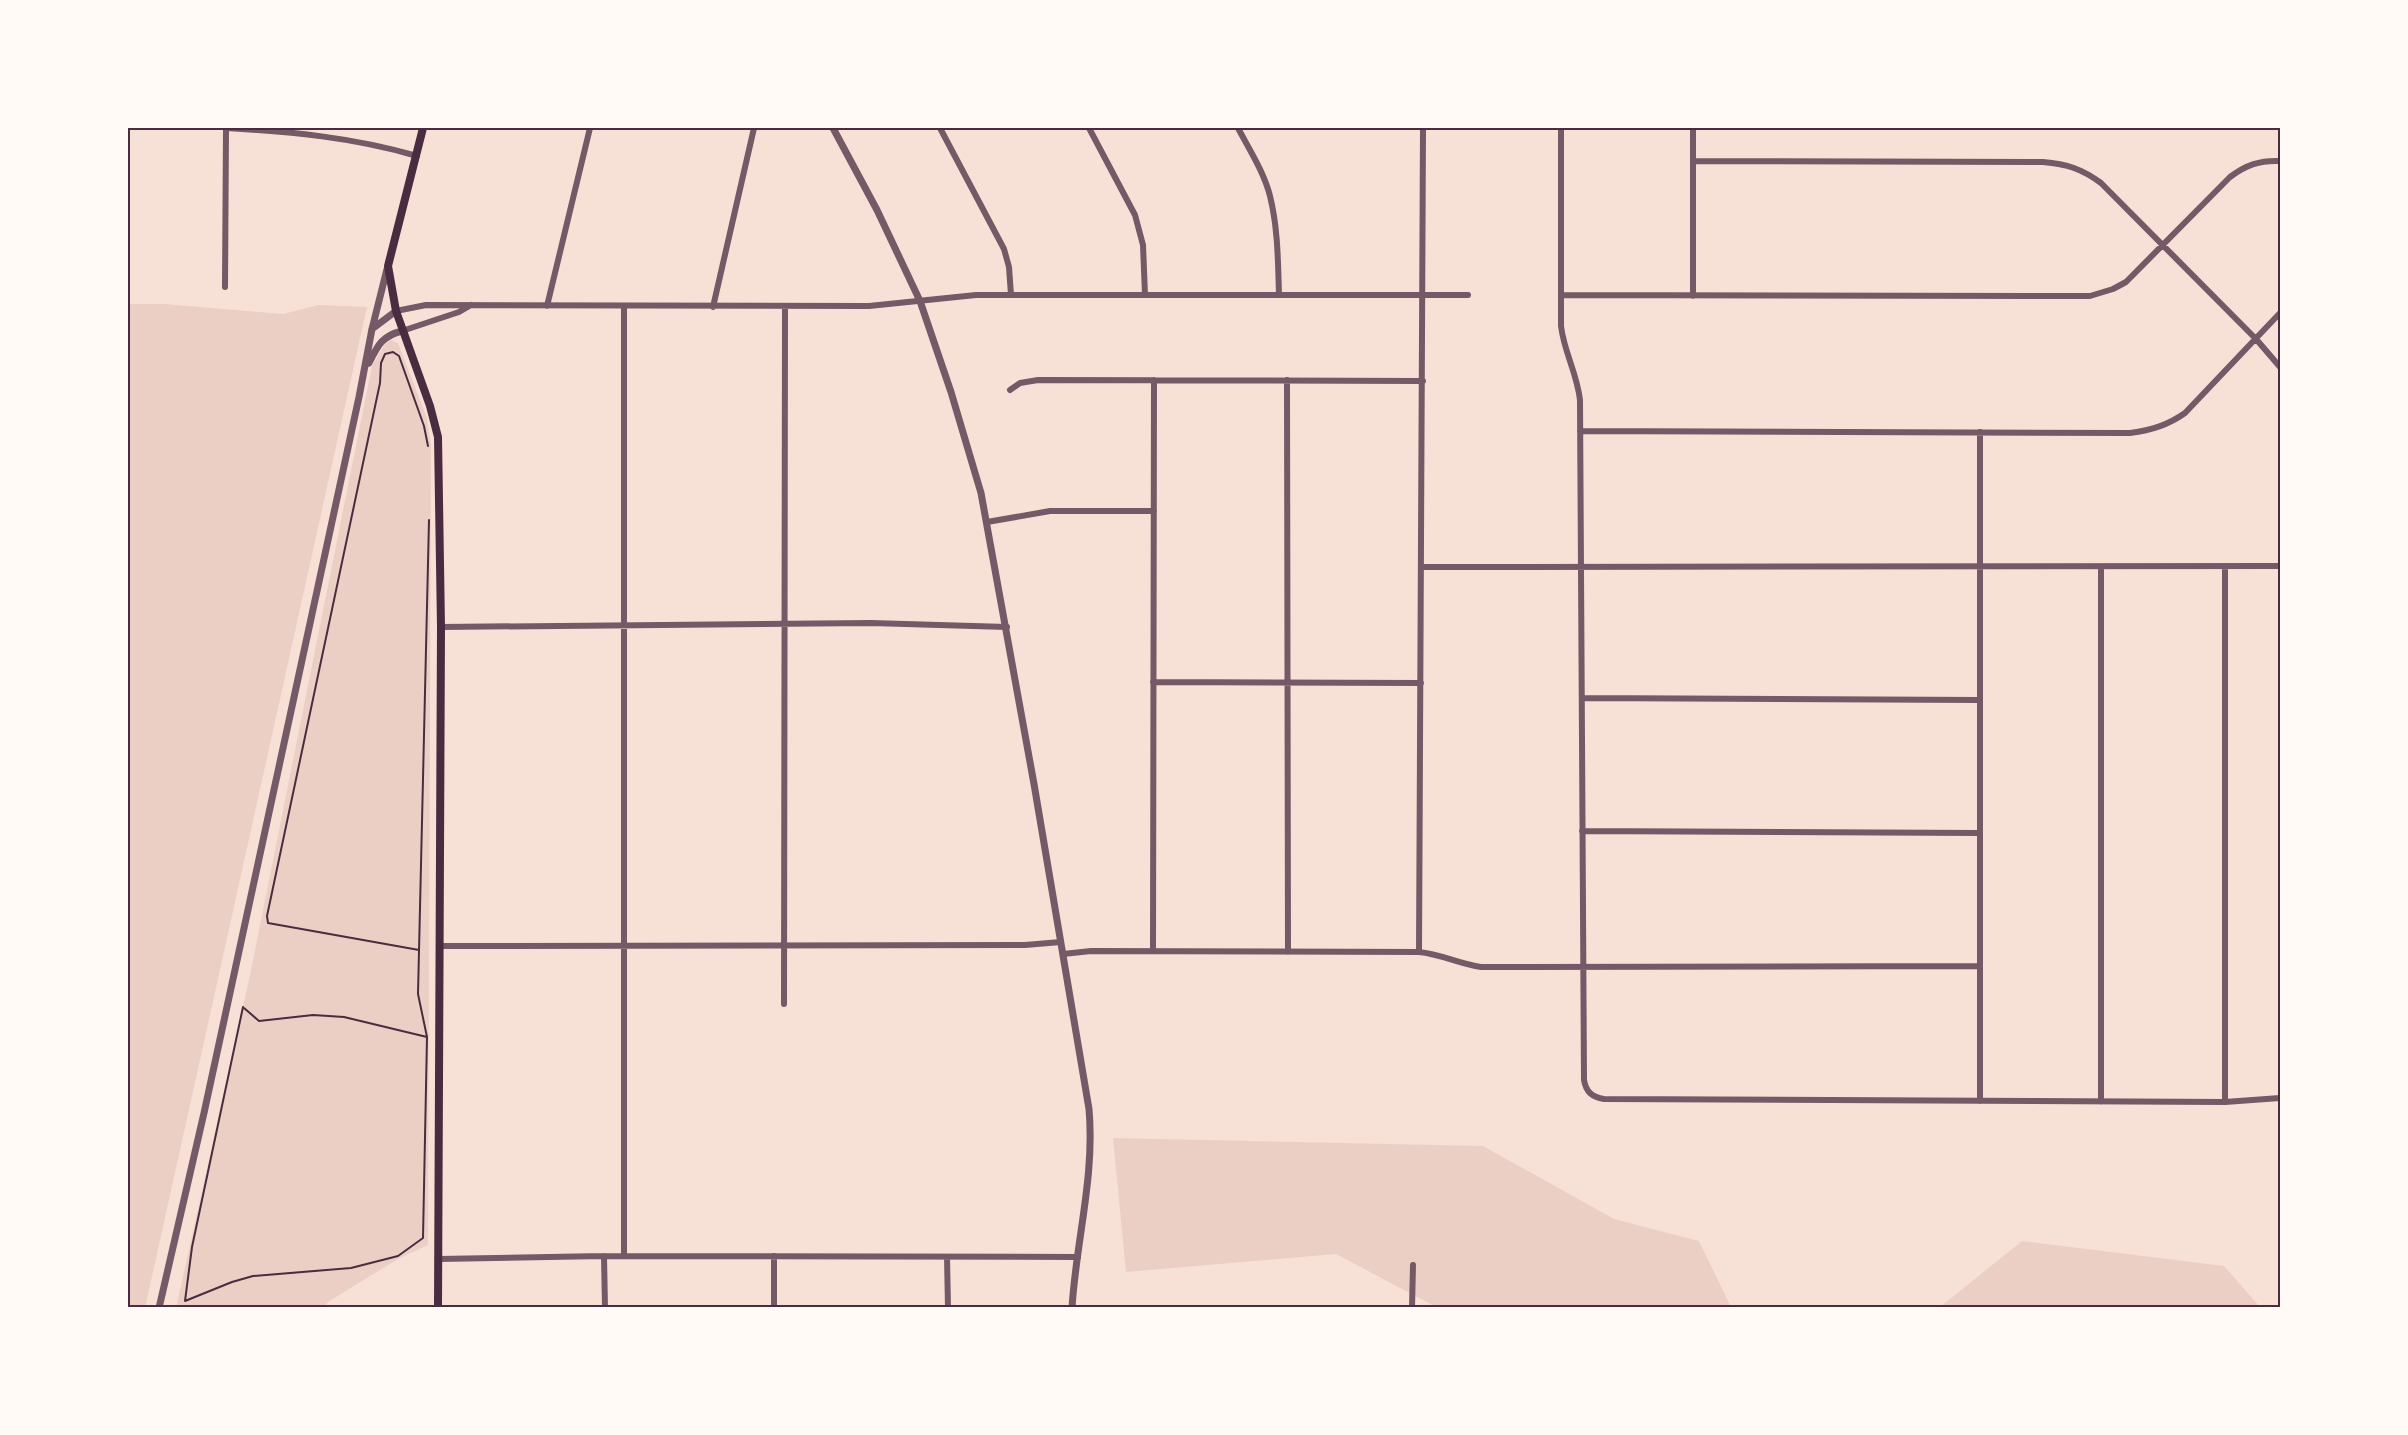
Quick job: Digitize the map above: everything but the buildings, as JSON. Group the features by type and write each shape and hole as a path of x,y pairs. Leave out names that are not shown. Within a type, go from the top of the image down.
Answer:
{"main road":[{"path":"423,128 388,266 396,312 430,406 438,437 441,627 438,1308"}],"street":[{"path":"225,286 226,128 300,133 356,140 417,156"},
{"path":"547,306 590,128"},
{"path":"713,307 754,128"},
{"path":"833,128 877,210 920,301 951,392 987,522 1089,1109 1091,1141 1086,1202 1072,1308"},
{"path":"940,128 1004,249 1009,267 1011,295"},
{"path":"1089,128 1135,215 1143,245 1145,295"},
{"path":"1238,128 1263,176 1270,196 1276,239 1279,295"},
{"path":"1419,952 1423,128"},
{"path":"1561,128 1563,339 1578,384 1580,431 1584,1080 1590,1093 1604,1099 2225,1102 2280,1098"},
{"path":"1693,128 1693,296"},
{"path":"1561,295 2090,296 2103,293 2126,282 2230,177 2243,167 2280,160"},
{"path":"1693,161 2043,162 2067,164 2085,171 2101,183 2256,339 2280,367"},
{"path":"159,1308 204,1113 372,329 388,266"},
{"path":"372,329 387,316 396,312 426,305 785,307 869,306 958,296 1011,295 1468,295"},
{"path":"365,370 387,334 459,312 471,304"},
{"path":"624,306 624,1256"},
{"path":"784,1004 785,307"},
{"path":"1580,431 2130,432 2162,427 2185,413 2280,313"},
{"path":"1010,390 1020,383 1038,380 1422,381"},
{"path":"1153,951 1154,380"},
{"path":"1287,380 1287,952"},
{"path":"1980,432 1980,1101"},
{"path":"987,522 1058,511 1154,511"},
{"path":"2225,566 2225,1102"},
{"path":"1422,567 2280,566"},
{"path":"2101,567 2101,1101"},
{"path":"441,627 871,623 1007,627"},
{"path":"1154,682 1421,683"},
{"path":"1582,698 1979,700"},
{"path":"1582,831 1979,833"},
{"path":"441,946 1025,945 1061,942"},
{"path":"1063,954 1090,951 1419,952 1433,953 1481,967 1980,966"},
{"path":"438,1259 604,1256 1078,1257"},
{"path":"604,1256 605,1308"},
{"path":"774,1256 774,1308"},
{"path":"947,1257 948,1308"},
{"path":"1412,1308 1413,1265"}],"path":[{"path":"419,950 268,923 267,916 380,384 381,363 385,354 393,352 399,356 424,426 428,448"},
{"path":"428,1037 344,1017 313,1015 259,1022 243,1007 192,1247 185,1301 253,1276 351,1268 398,1256 423,1238 428,1037 418,994 429,518"}],"shaded area":[{"path":"128,304 164,304 283,314 318,305 367,307 145,1308 128,1307"},
{"path":"390,340 398,343 427,418 431,446 428,1245 398,1259 328,1302 325,1307 176,1308 250,975 372,366 385,344"},
{"path":"1113,1138 1483,1146 1614,1219 1699,1241 1731,1307 1436,1307 1336,1254 1126,1272"},
{"path":"2022,1241 2224,1266 2260,1307 1940,1307"}]}
